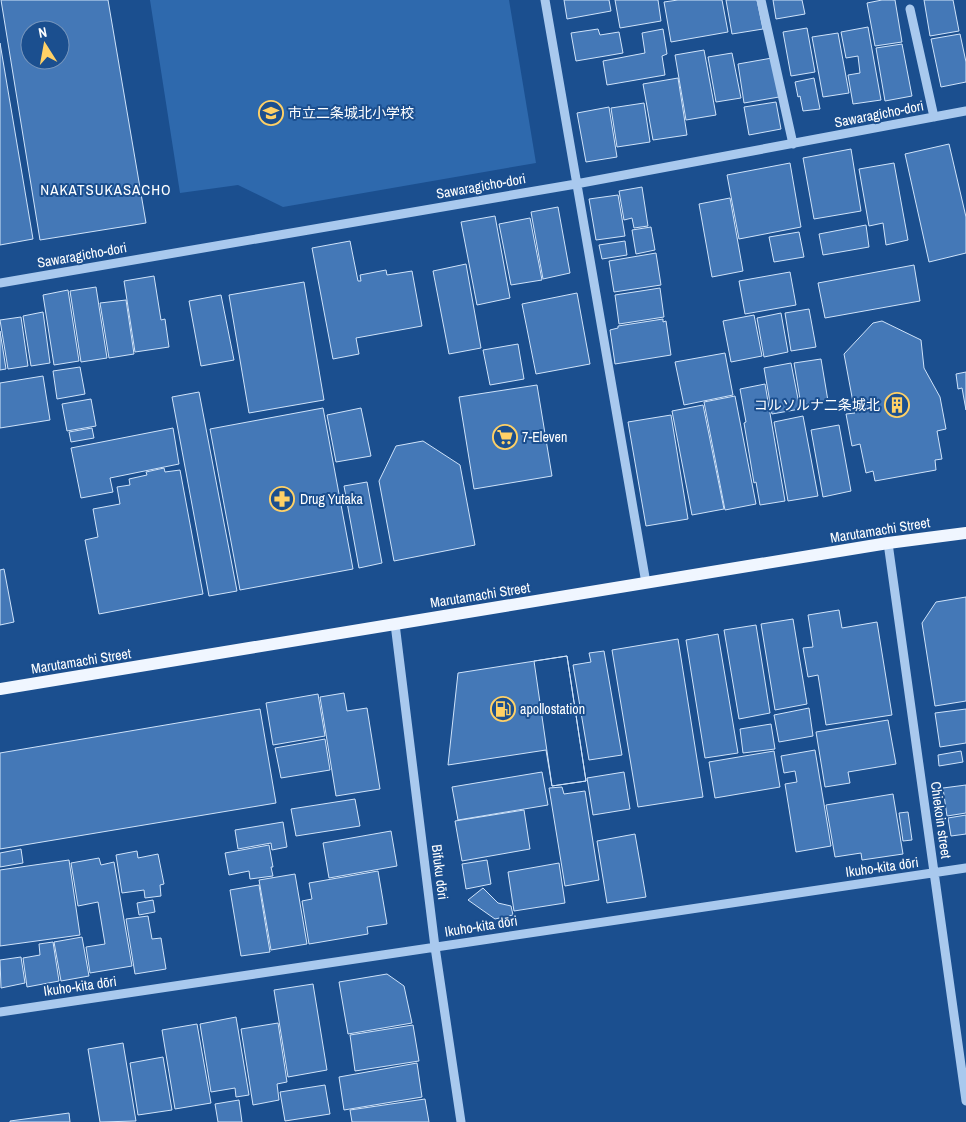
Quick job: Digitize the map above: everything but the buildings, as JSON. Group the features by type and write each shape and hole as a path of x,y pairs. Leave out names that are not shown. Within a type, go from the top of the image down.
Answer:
{"main road":[{"name":"Marutamachi Street","path":"0,689 646,583 966,533"}],"street":[{"path":"545,0 646,583"},
{"path":"762,0 793,144"},
{"path":"910,8 934,117"},
{"name":"Sawaragicho-dori","path":"0,283 576,184 966,111"},
{"name":"Chiekoin street","path":"888,544 966,1101"},
{"name":"Bifuku dōri","path":"395,624 435,947 461,1122"},
{"name":"Ikuho-kita dōri","path":"0,1012 966,868"}],"shaded area":[{"path":"150,0 509,0 536,163 283,207 238,185 180,193"}],"place":[{"name":"市立二条城北小学校","path":"271,113"},
{"name":"コルソルナ二条城北","path":"897,405"},
{"name":"7-Eleven","path":"505,437"},
{"name":"Drug Yutaka","path":"282,499"},
{"name":"apollostation","path":"503,709"}],"district":[{"name":"NAKATSUKASACHO","path":"106,189"}]}
